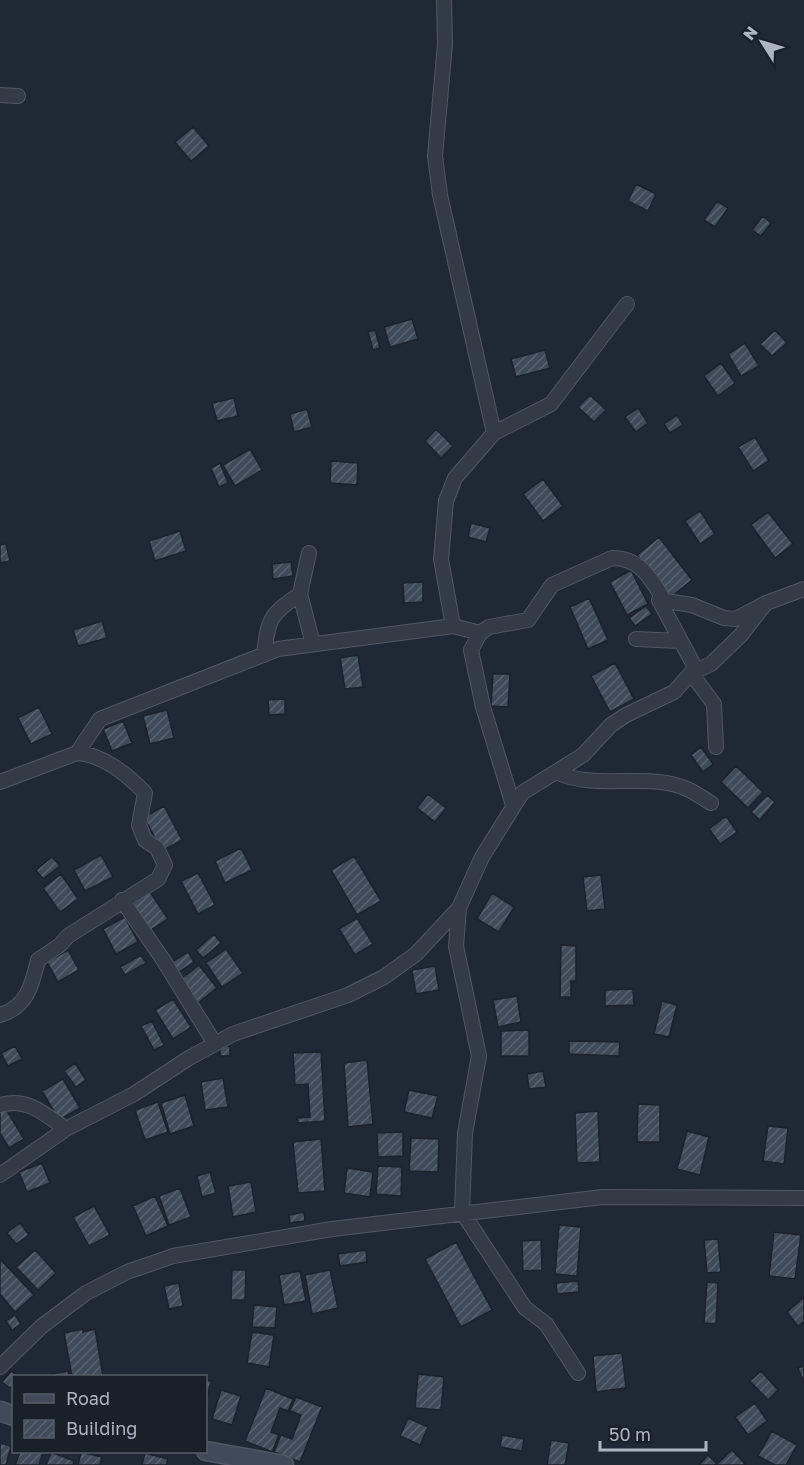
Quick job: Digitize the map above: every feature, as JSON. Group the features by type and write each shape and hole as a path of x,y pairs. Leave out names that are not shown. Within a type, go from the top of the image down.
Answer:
{"street":[{"path":"444,0 445,44 435,156 440,195 494,433"},
{"path":"0,95 18,96"},
{"path":"453,626 441,559 446,501 455,477 494,433 551,404 627,303"},
{"path":"309,553 300,594 313,644"},
{"path":"513,805 486,717 471,651 480,633 489,627 528,620 552,585 612,558 621,558 644,570 661,595 658,600"},
{"path":"658,600 692,605 724,618 736,619 766,603 804,589"},
{"path":"264,655 267,630 275,612 300,594"},
{"path":"658,600 694,672 714,704 716,747"},
{"path":"0,1175 66,1130 143,1089 233,1034 348,995 384,978 416,954 459,908 482,857 522,793 558,773 583,755 611,725 626,715 674,692 694,672 711,664 741,635 766,603"},
{"path":"77,753 100,719 278,649 453,626 480,633"},
{"path":"636,639 680,641"},
{"path":"0,782 77,753 84,753 121,771 145,793 139,825 146,840 157,848 165,865 158,879 68,936 60,945 38,960 32,987 20,1005 0,1015"},
{"path":"558,773 576,780 608,782 649,780 683,787 711,803"},
{"path":"122,900 164,961 215,1044"},
{"path":"459,908 456,946 479,1056 465,1133 462,1212 525,1308 546,1324 578,1373"},
{"path":"434,934 456,946"},
{"path":"0,1105 17,1101 31,1104 66,1130"},
{"path":"0,1367 42,1326 86,1293 127,1272 173,1256 332,1229 603,1197 804,1198"},
{"path":"207,1451 284,1465"}],"building":[{"path":"193,127 209,146 191,161 175,142"},
{"path":"636,184 656,194 648,211 628,201"},
{"path":"717,201 728,208 715,227 704,220"},
{"path":"763,216 771,223 761,236 752,230"},
{"path":"412,319 418,339 390,347 384,327"},
{"path":"375,330 380,348 373,350 368,332"},
{"path":"775,330 787,343 772,356 760,344"},
{"path":"745,343 759,366 741,376 728,354"},
{"path":"545,350 550,368 516,377 511,359"},
{"path":"721,363 735,383 718,396 704,376"},
{"path":"590,395 606,410 594,422 578,407"},
{"path":"234,398 238,416 217,421 212,403"},
{"path":"638,408 648,423 636,432 625,417"},
{"path":"307,409 312,427 294,432 290,414"},
{"path":"677,415 683,425 670,433 664,424"},
{"path":"436,429 453,446 441,458 425,441"},
{"path":"755,437 769,461 753,471 738,447"},
{"path":"250,449 262,470 235,486 223,465"},
{"path":"331,461 358,463 357,485 330,483"},
{"path":"220,463 228,483 219,487 211,468"},
{"path":"543,479 563,506 543,521 523,494"},
{"path":"700,511 715,534 700,544 685,521"},
{"path":"768,512 793,544 775,558 751,525"},
{"path":"471,523 490,528 486,542 468,537"},
{"path":"180,531 186,551 155,561 149,541"},
{"path":"659,537 692,580 671,597 637,555"},
{"path":"6,544 10,561 0,563 0,545"},
{"path":"291,562 293,576 273,579 272,564"},
{"path":"631,570 648,604 627,615 610,582"},
{"path":"423,582 423,602 404,603 403,583"},
{"path":"589,598 608,640 588,649 570,607"},
{"path":"646,606 652,614 635,626 629,618"},
{"path":"102,621 107,638 78,646 73,630"},
{"path":"358,655 363,687 345,689 340,658"},
{"path":"615,663 634,699 610,712 591,676"},
{"path":"493,674 510,674 508,707 491,706"},
{"path":"285,699 285,714 269,715 268,700"},
{"path":"39,707 52,734 31,744 18,718"},
{"path":"167,710 174,738 150,744 143,716"},
{"path":"123,721 132,743 112,751 103,729"},
{"path":"701,747 713,764 703,772 691,755"},
{"path":"736,766 763,792 748,808 721,782"},
{"path":"428,794 446,808 435,822 417,808"},
{"path":"767,795 775,802 760,820 751,812"},
{"path":"164,806 182,840 162,851 144,817"},
{"path":"726,816 737,832 720,844 709,829"},
{"path":"241,848 252,870 225,883 215,861"},
{"path":"101,855 113,877 85,891 74,870"},
{"path":"354,856 381,901 357,915 331,870"},
{"path":"52,857 60,866 43,879 36,870"},
{"path":"198,873 215,905 198,914 181,881"},
{"path":"61,874 78,899 60,912 43,888"},
{"path":"601,875 605,909 587,911 583,877"},
{"path":"150,892 168,919 148,932 130,906"},
{"path":"492,893 514,907 499,932 477,919"},
{"path":"125,917 138,942 116,954 103,929"},
{"path":"357,918 373,944 355,955 339,929"},
{"path":"214,934 221,943 203,958 196,950"},
{"path":"561,945 576,946 576,981 571,981 571,997 560,997"},
{"path":"226,949 243,973 222,987 206,963"},
{"path":"68,950 79,970 58,982 47,962"},
{"path":"188,952 194,962 179,972 172,962"},
{"path":"141,955 146,963 125,975 120,967"},
{"path":"199,965 217,988 198,1003 180,980"},
{"path":"435,966 439,990 416,994 412,970"},
{"path":"633,989 634,1005 605,1006 605,990"},
{"path":"517,996 521,1022 498,1027 493,1000"},
{"path":"173,999 191,1027 173,1039 155,1010"},
{"path":"662,1001 677,1005 669,1037 654,1034"},
{"path":"152,1021 164,1045 154,1050 141,1026"},
{"path":"529,1030 529,1056 501,1056 501,1031"},
{"path":"569,1041 620,1042 619,1056 569,1054"},
{"path":"15,1046 22,1059 8,1066 1,1053"},
{"path":"220,1046 230,1046 230,1056 220,1056"},
{"path":"321,1052 325,1121 298,1123 297,1118 310,1117 308,1084 295,1085 293,1053"},
{"path":"367,1060 373,1124 348,1127 344,1063"},
{"path":"75,1063 86,1080 76,1087 64,1071"},
{"path":"543,1071 546,1087 529,1089 527,1074"},
{"path":"223,1078 228,1107 205,1110 201,1082"},
{"path":"63,1079 80,1108 59,1120 42,1091"},
{"path":"409,1090 438,1096 432,1118 404,1112"},
{"path":"185,1095 194,1126 170,1134 161,1103"},
{"path":"158,1102 168,1132 145,1140 135,1110"},
{"path":"638,1104 660,1105 660,1142 637,1142"},
{"path":"4,1106 24,1139 9,1148 0,1133 0,1108"},
{"path":"598,1111 600,1162 577,1163 575,1113"},
{"path":"768,1126 788,1128 784,1164 763,1161"},
{"path":"687,1131 709,1137 700,1175 677,1169"},
{"path":"403,1132 403,1156 378,1157 377,1133"},
{"path":"411,1138 439,1139 438,1172 409,1171"},
{"path":"321,1139 325,1191 298,1193 293,1142"},
{"path":"42,1163 50,1183 27,1192 19,1172"},
{"path":"378,1166 402,1167 401,1196 376,1194"},
{"path":"347,1168 373,1172 370,1197 344,1193"},
{"path":"210,1172 216,1193 202,1197 197,1176"},
{"path":"251,1182 256,1212 233,1217 228,1186"},
{"path":"180,1188 191,1217 169,1225 159,1196"},
{"path":"155,1196 168,1226 146,1236 133,1206"},
{"path":"94,1206 110,1235 89,1246 73,1217"},
{"path":"304,1212 305,1221 290,1223 289,1215"},
{"path":"20,1223 29,1235 16,1244 7,1233"},
{"path":"559,1225 581,1227 577,1276 555,1274"},
{"path":"774,1232 801,1235 795,1279 769,1276"},
{"path":"718,1239 721,1272 707,1273 704,1240"},
{"path":"541,1240 542,1270 523,1271 522,1241"},
{"path":"456,1242 492,1310 461,1327 425,1259"},
{"path":"35,1250 56,1273 38,1290 16,1267"},
{"path":"366,1250 367,1262 340,1266 338,1254"},
{"path":"0,1259 34,1295 15,1312 0,1294"},
{"path":"232,1270 246,1270 245,1300 231,1300"},
{"path":"330,1270 338,1308 312,1314 305,1275"},
{"path":"300,1271 306,1301 284,1305 279,1275"},
{"path":"578,1281 579,1292 557,1294 556,1283"},
{"path":"707,1282 718,1283 716,1324 704,1323"},
{"path":"179,1283 183,1306 169,1309 164,1286"},
{"path":"804,1297 804,1321 798,1326 787,1312"},
{"path":"254,1305 277,1307 275,1328 252,1327"},
{"path":"15,1315 21,1324 12,1330 6,1321"},
{"path":"95,1329 103,1375 72,1375 64,1333"},
{"path":"252,1332 274,1335 269,1367 247,1363"},
{"path":"622,1353 626,1388 596,1392 593,1356"},
{"path":"804,1366 804,1383 798,1368"},
{"path":"11,1371 17,1375 12,1375 10,1388 2,1382"},
{"path":"68,1371 69,1375 52,1375"},
{"path":"761,1371 778,1390 768,1400 750,1381"},
{"path":"418,1374 444,1377 441,1410 415,1408"},
{"path":"207,1380 211,1381 207,1398"},
{"path":"266,1388 293,1399 288,1411 280,1408 271,1432 279,1435 272,1452 245,1441"},
{"path":"221,1390 241,1396 232,1425 212,1419"},
{"path":"296,1397 322,1407 300,1462 274,1452 281,1435 292,1439 301,1415 290,1411"},
{"path":"755,1403 767,1421 748,1435 735,1417"},
{"path":"408,1418 428,1427 420,1445 400,1436"},
{"path":"772,1431 797,1445 786,1465 775,1465 758,1456"},
{"path":"502,1435 524,1439 522,1451 500,1447"},
{"path":"551,1440 569,1443 565,1465 547,1465"},
{"path":"0,1443 11,1446 6,1465 0,1465"},
{"path":"732,1450 746,1465 716,1465"},
{"path":"20,1453 43,1453 39,1465 15,1465"},
{"path":"51,1453 74,1461 73,1465 46,1465"},
{"path":"81,1453 102,1457 100,1465 78,1465"},
{"path":"145,1453 168,1459 166,1465 142,1465"},
{"path":"708,1455 716,1463 699,1465"}]}
